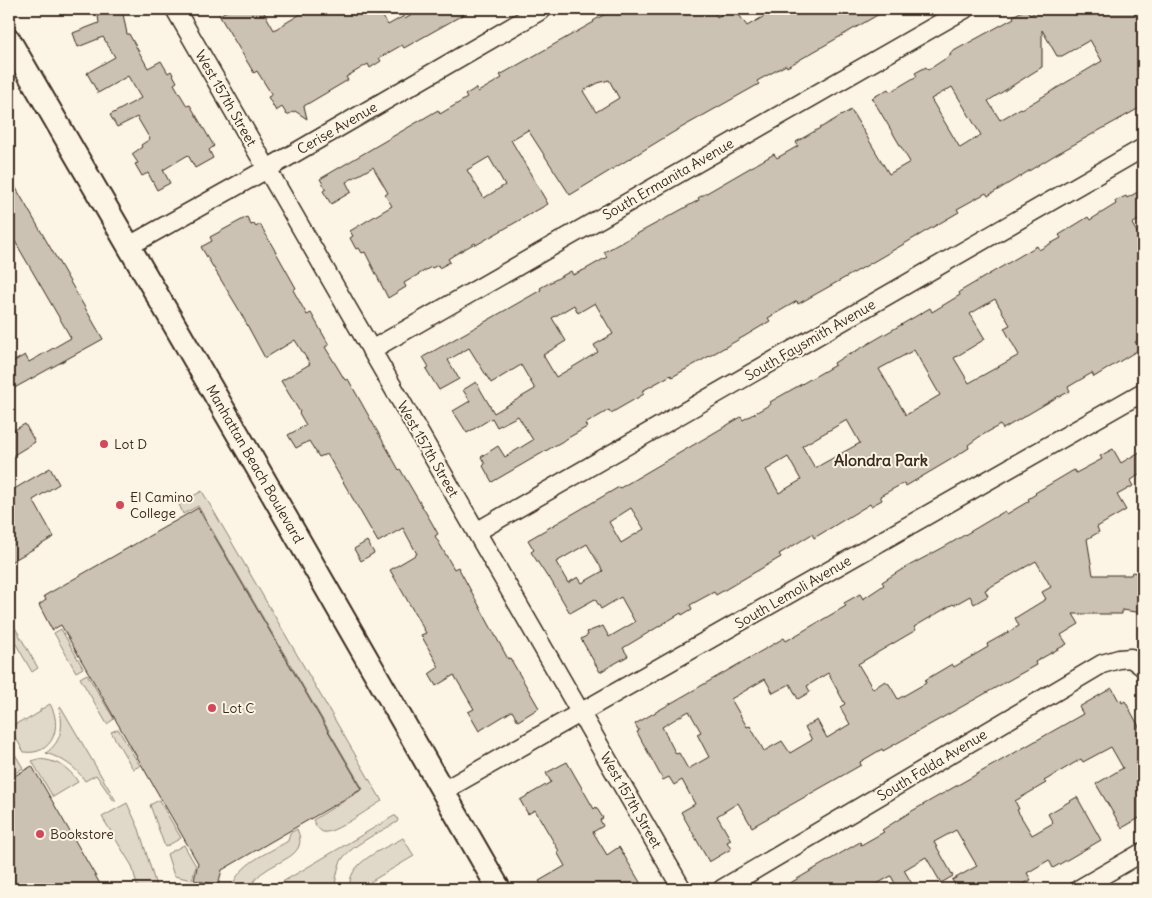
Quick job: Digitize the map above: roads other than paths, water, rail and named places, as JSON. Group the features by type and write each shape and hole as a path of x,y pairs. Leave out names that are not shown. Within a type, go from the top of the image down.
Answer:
{"main road":[{"name":"Manhattan Beach Boulevard","path":"9,40 500,889"}],"street":[{"name":"West 157th Street","path":"175,9 682,889"},
{"name":"Cerise Avenue","path":"129,246 543,9"},
{"name":"South Ermanita Avenue","path":"371,350 966,9"},
{"name":"South Faysmith Avenue","path":"476,532 1143,148"},
{"name":"South Lemoli Avenue","path":"443,791 1143,392"},
{"name":"South Falda Avenue","path":"722,889 1102,664 1131,658 1143,668"},
{"path":"1079,889 1143,852"}],"place":[{"name":"Lot D","path":"104,444"},
{"name":"El Camino College","path":"120,505"},
{"name":"Lot C","path":"212,708"},
{"name":"Bookstore","path":"40,834"}],"district":[{"name":"Alondra Park","path":"881,460"}]}
